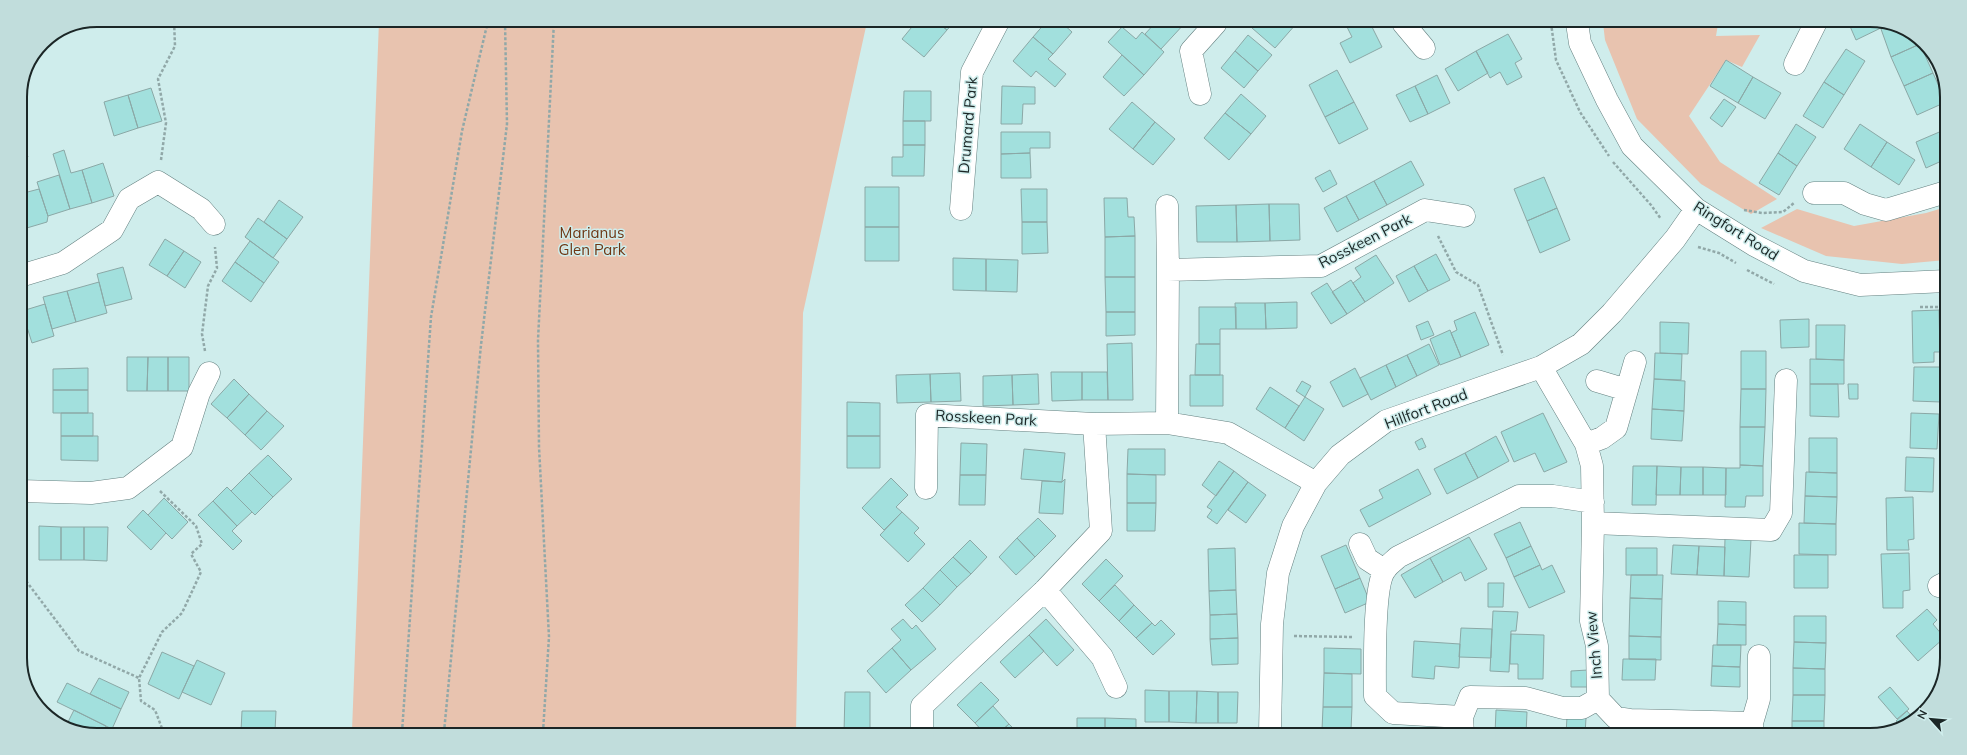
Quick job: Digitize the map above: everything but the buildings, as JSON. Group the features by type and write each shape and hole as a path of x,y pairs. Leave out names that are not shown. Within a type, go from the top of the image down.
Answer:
{"street":[{"name":"Drumard Park","path":"961,210 972,72 995,27"},
{"path":"1200,94 1191,52 1213,27"},
{"path":"1406,27 1424,48"},
{"name":"Ringfort Road","path":"1578,27 1580,43 1607,100 1632,146 1696,209 1754,245 1804,271 1860,284 1940,281"},
{"path":"1794,64 1813,27"},
{"path":"27,274 63,263 112,230 129,199 158,182 200,209 214,224"},
{"path":"1814,193 1844,193 1865,204 1886,210 1940,194"},
{"path":"1167,206 1167,423"},
{"name":"Hillfort Road","path":"1270,728 1271,636 1278,573 1293,526 1316,483 1340,455 1386,421 1541,367 1581,344 1612,313 1675,239 1696,209"},
{"name":"Rosskeen Park","path":"1168,270 1321,266 1425,210 1464,216"},
{"path":"1586,444 1602,438 1616,428 1634,362"},
{"name":"Inch View","path":"1541,367 1586,444 1592,466 1593,513 1591,621 1597,646 1598,699 1616,718 1738,728"},
{"path":"27,491 91,494 128,488 182,447 200,393 209,373"},
{"path":"1598,699 1582,708 1563,708 1526,698 1470,697 1462,726 1393,713 1375,696 1376,637 1379,590 1384,570 1398,557 1519,496 1553,496 1593,513 1771,530 1781,514 1786,380"},
{"path":"1597,381 1627,390"},
{"name":"Rosskeen Park","path":"926,488 927,415 1094,424 1167,423 1228,434 1316,483"},
{"path":"922,728 922,706 1045,590 1101,531 1094,424"},
{"path":"1360,544 1367,559 1384,570"},
{"path":"1045,590 1102,657 1116,687"},
{"name":"Inch View","path":"1752,728 1759,699 1759,656"}],"path":[{"path":"158,182 166,123 158,79 175,46 174,27"},
{"path":"402,728 432,317 462,132 487,27"},
{"path":"444,728 481,345 507,124 505,27"},
{"path":"544,728 549,637 538,447 538,340 554,27"},
{"path":"1742,210 1762,213 1783,212 1792,204 1814,193"},
{"path":"1425,210 1456,272 1478,285 1511,378"},
{"path":"209,373 202,334 208,286 217,268 214,224"},
{"path":"144,476 196,526 202,544 191,554 201,572 182,613 162,632 140,678 141,701 155,710 162,728"},
{"path":"27,582 79,652 140,678"},
{"path":"1271,636 1376,637"}],"green space":[{"name":"Marianus Glen Park","path":"379,27 866,27 803,313 796,728 352,728"},
{"path":"1603,27 1718,27 1716,36 1760,35 1742,67 1726,60 1689,116 1720,162 1777,199 1751,214 1701,184 1637,119 1605,40"},
{"path":"1797,209 1854,226 1926,213 1940,209 1940,261 1902,264 1826,256 1761,228"}]}
